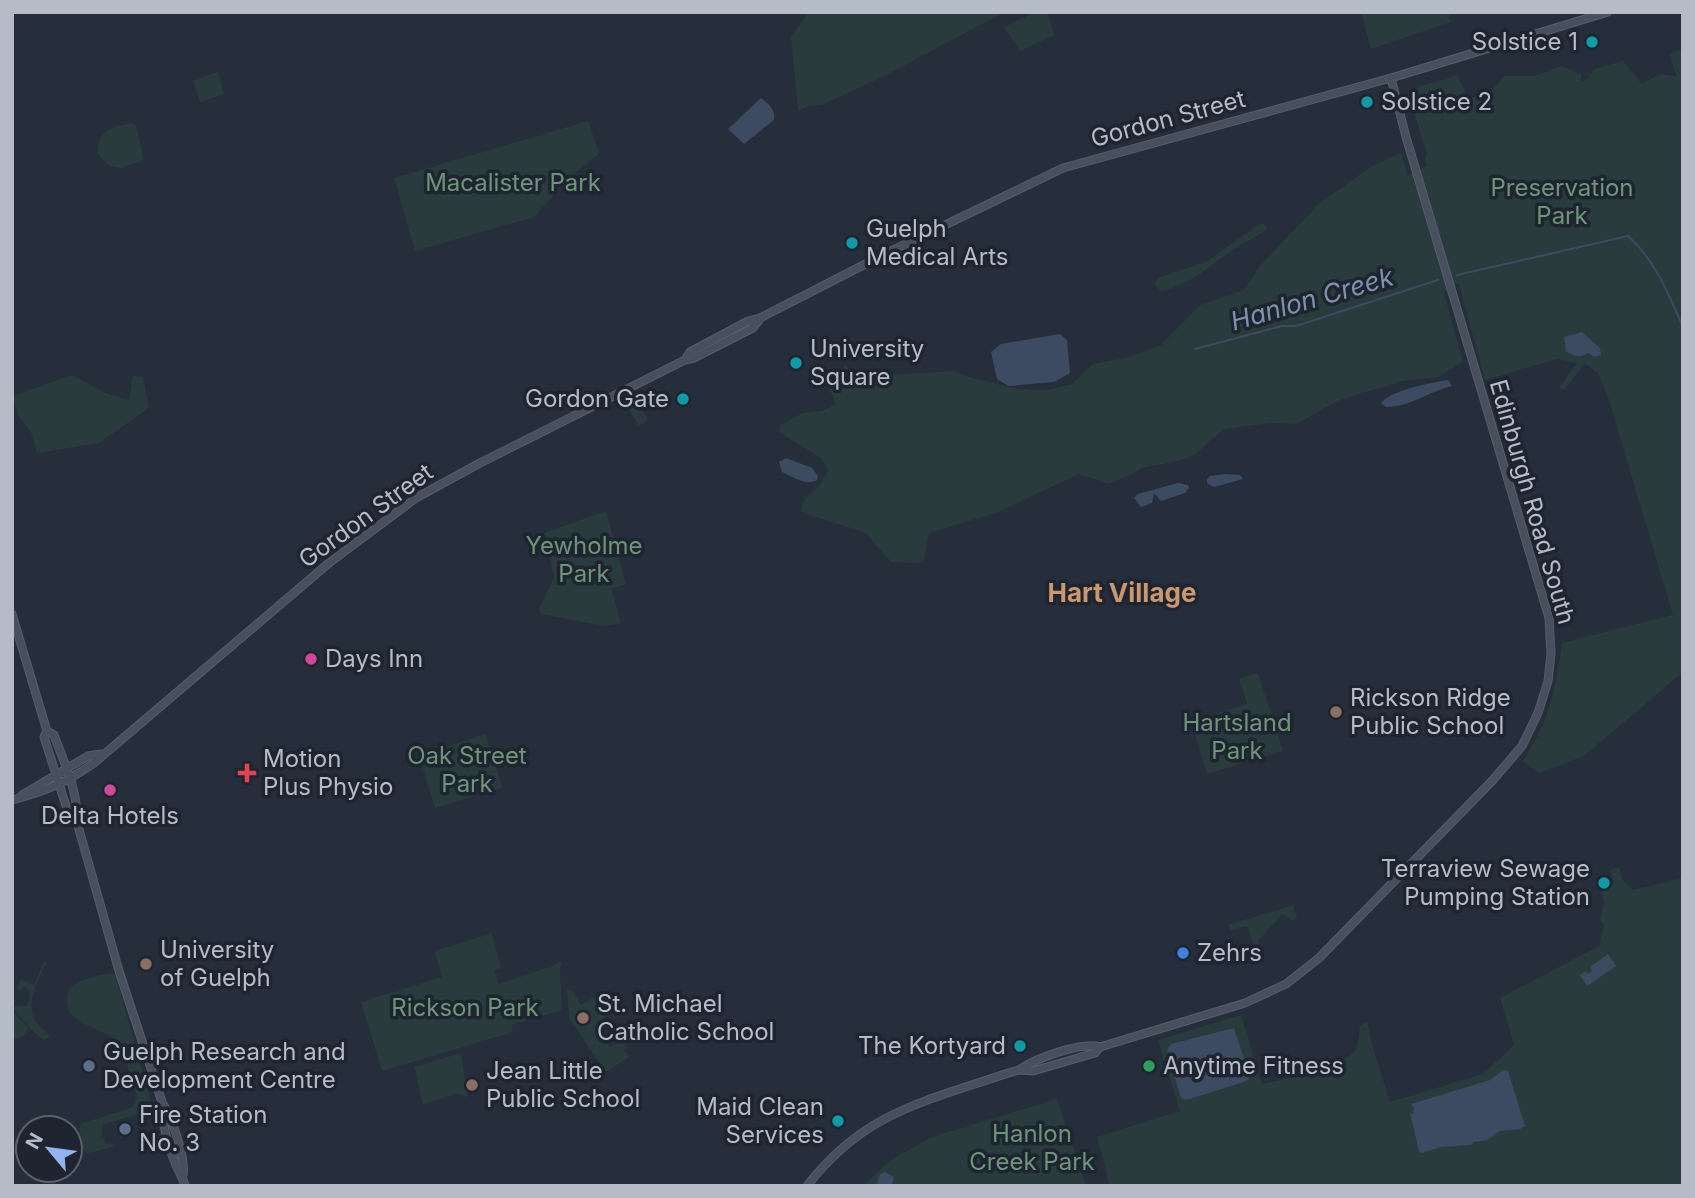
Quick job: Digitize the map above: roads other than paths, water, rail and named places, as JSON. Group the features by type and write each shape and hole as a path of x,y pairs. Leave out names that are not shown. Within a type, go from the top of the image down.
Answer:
{"main road":[{"name":"Gordon Street","path":"14,799 36,795 59,785 94,763 329,563 416,498 480,463 753,328 760,318 887,253 1063,168 1391,78 1608,12"},
{"name":"Edinburgh Road South","path":"807,1186 843,1146 888,1116 1019,1070 1033,1071 1095,1053 1100,1047 1245,1003 1286,984 1305,970 1492,781 1527,737 1545,692 1551,654 1546,604 1409,147 1391,78"},
{"path":"12,614 47,731 44,737 68,812 76,819"},
{"path":"47,731 54,735 69,779 78,809 76,819 119,971 184,1165 185,1186"},
{"name":"Gordon Street","path":"14,799 88,757 103,753"}],"water":[{"path":"761,98 773,110 774,120 744,144 728,129"},
{"path":"1582,332 1600,348 1601,355 1595,357 1588,353 1577,356 1566,351 1564,337"},
{"path":"1060,334 1067,340 1070,373 1054,382 1008,386 997,379 991,352 1001,344"},
{"path":"1448,380 1452,386 1412,402 1386,407 1381,403 1393,394"},
{"path":"786,458 812,468 818,476 817,480 804,481 782,472 779,462"},
{"path":"1240,475 1243,479 1214,487 1207,483 1210,476"},
{"path":"1178,483 1188,485 1185,493 1161,501 1154,493 1152,503 1141,507 1134,498 1138,494"},
{"path":"1608,954 1616,966 1587,986 1580,975 1592,971 1590,967"},
{"path":"1234,1028 1250,1077 1247,1081 1186,1100 1181,1098 1167,1051 1171,1044"},
{"path":"1503,1070 1508,1071 1525,1126 1500,1131 1487,1140 1471,1145 1441,1147 1422,1153 1419,1151 1410,1113 1413,1114 1414,1108 1411,1104 1490,1080"},
{"path":"885,1172 894,1177 892,1186 876,1186 880,1174"}],"waterway":[{"name":"Hanlon Creek","path":"1457,275 1628,236 1654,267 1683,327"},
{"name":"Hanlon Creek","path":"1195,349 1282,326 1296,326 1438,280"}],"place":[{"name":"Solstice 1","path":"1592,42"},
{"name":"Solstice 2","path":"1367,102"},
{"name":"Guelph Medical Arts","path":"852,243"},
{"name":"University Square","path":"796,363"},
{"name":"Gordon Gate","path":"683,399"},
{"name":"Days Inn","path":"311,659"},
{"name":"Rickson Ridge Public School","path":"1336,712"},
{"name":"Motion Plus Physio","path":"247,773"},
{"name":"Delta Hotels","path":"110,790"},
{"name":"Terraview Sewage Pumping Station","path":"1604,883"},
{"name":"Zehrs","path":"1183,953"},
{"name":"University of Guelph","path":"146,964"},
{"name":"St. Michael Catholic School","path":"583,1018"},
{"name":"The Kortyard","path":"1020,1046"},
{"name":"Guelph Research and Development Centre","path":"89,1066"},
{"name":"Anytime Fitness","path":"1149,1066"},
{"name":"Jean Little Public School","path":"472,1085"},
{"name":"Maid Clean Services","path":"838,1121"},
{"name":"Fire Station No. 3","path":"125,1129"}],"district":[{"name":"Hart Village","path":"1122,593"}],"park label":[{"name":"Macalister Park","path":"513,183"},
{"name":"Preservation Park","path":"1562,202"},
{"name":"Yewholme Park","path":"584,560"},
{"name":"Hartsland Park","path":"1237,737"},
{"name":"Oak Street Park","path":"467,770"},
{"name":"Rickson Park","path":"465,1008"},
{"name":"Hanlon Creek Park","path":"1032,1148"}]}
